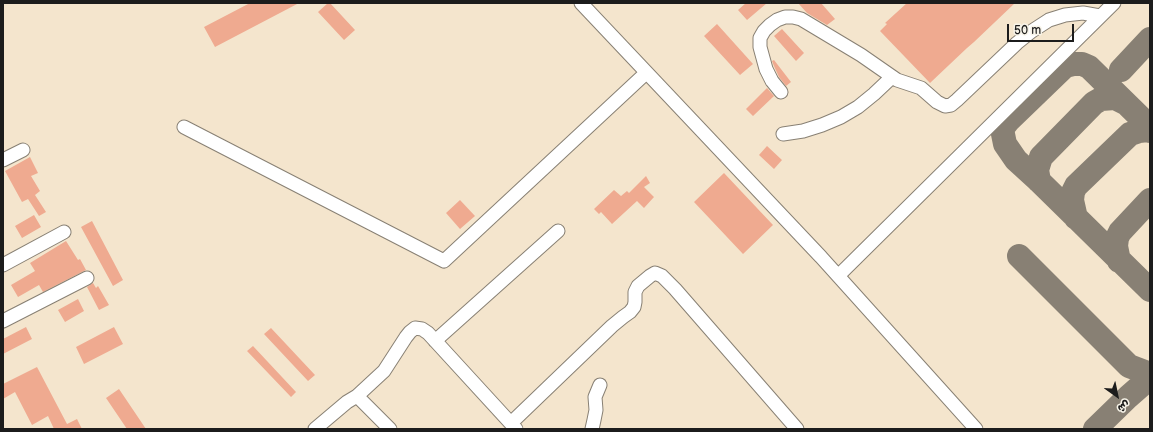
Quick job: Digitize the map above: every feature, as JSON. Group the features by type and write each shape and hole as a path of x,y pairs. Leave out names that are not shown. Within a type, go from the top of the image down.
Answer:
{"street":[{"path":"582,3 838,276 976,429"},
{"path":"838,276 1114,3"},
{"path":"781,92 772,81 766,69 760,47 760,38 770,25 785,17 801,19 861,55 892,77 921,88 937,102 945,106 951,105 1017,43 1049,20 1066,15 1083,13 1100,16"},
{"path":"184,127 444,261 646,73"},
{"path":"783,134 803,131 841,117 858,107 892,77"},
{"path":"3,160 23,150"},
{"path":"435,341 558,231"},
{"path":"3,265 64,232"},
{"path":"315,429 347,402 357,396 384,371 406,337 415,328 428,332 514,426 618,321 630,312 634,307 634,292 638,286 655,273 662,276 675,289 796,429"},
{"path":"3,320 88,278"},
{"path":"592,429 596,410 595,397 600,385"},
{"path":"357,396 390,429"}],"building":[{"path":"250,3 299,3 215,47 204,27"},
{"path":"330,3 355,30 344,40 318,12"},
{"path":"746,3 767,3 747,20 738,10"},
{"path":"798,3 821,3 835,19 827,25 807,13"},
{"path":"907,3 1015,3 930,83 880,31 887,24 885,23"},
{"path":"717,24 753,64 740,75 704,36"},
{"path":"782,29 804,53 796,61 774,36"},
{"path":"774,60 791,82 786,86 779,77 772,61"},
{"path":"767,88 774,96 753,116 746,109"},
{"path":"767,146 782,160 774,169 759,155"},
{"path":"30,157 38,173 31,176 40,191 35,195 46,212 39,216 28,199 22,202 5,171"},
{"path":"724,173 773,225 743,254 694,202"},
{"path":"646,176 650,183 644,187 654,197 644,208 637,201 612,224 601,212 599,214 594,209 614,190 621,196 627,191 629,193"},
{"path":"460,200 475,216 460,229 446,213"},
{"path":"34,215 41,227 22,238 15,226"},
{"path":"92,221 123,280 113,286 81,227"},
{"path":"66,241 78,260 80,259 86,270 43,292 39,285 18,297 11,285 35,271 30,263"},
{"path":"93,283 96,288 98,286 109,305 99,310 87,287"},
{"path":"78,299 84,311 65,322 58,310"},
{"path":"26,327 32,339 3,354 3,339"},
{"path":"114,327 123,344 84,364 76,347"},
{"path":"271,328 315,375 308,381 264,334"},
{"path":"253,346 296,392 291,397 247,351"},
{"path":"37,367 67,424 77,419 82,429 54,429 48,416 32,425 15,392 3,399 3,384"},
{"path":"119,389 146,429 127,429 106,398"}],"taxiway":[{"path":"1121,70 1150,39"},
{"path":"1150,127 1089,67 1082,64 1073,64 1065,66 1009,120 1002,129 1005,144 1016,160 1150,290"},
{"path":"1039,181 1037,170 1041,157 1094,103 1101,99 1115,98 1125,103"},
{"path":"1076,218 1072,200 1073,192 1076,186 1130,134 1139,131 1150,131"},
{"path":"1119,261 1116,246 1117,238 1120,232 1150,200"},
{"path":"1019,256 1129,366 1150,374"},
{"path":"1095,429 1128,397 1150,379"}]}
